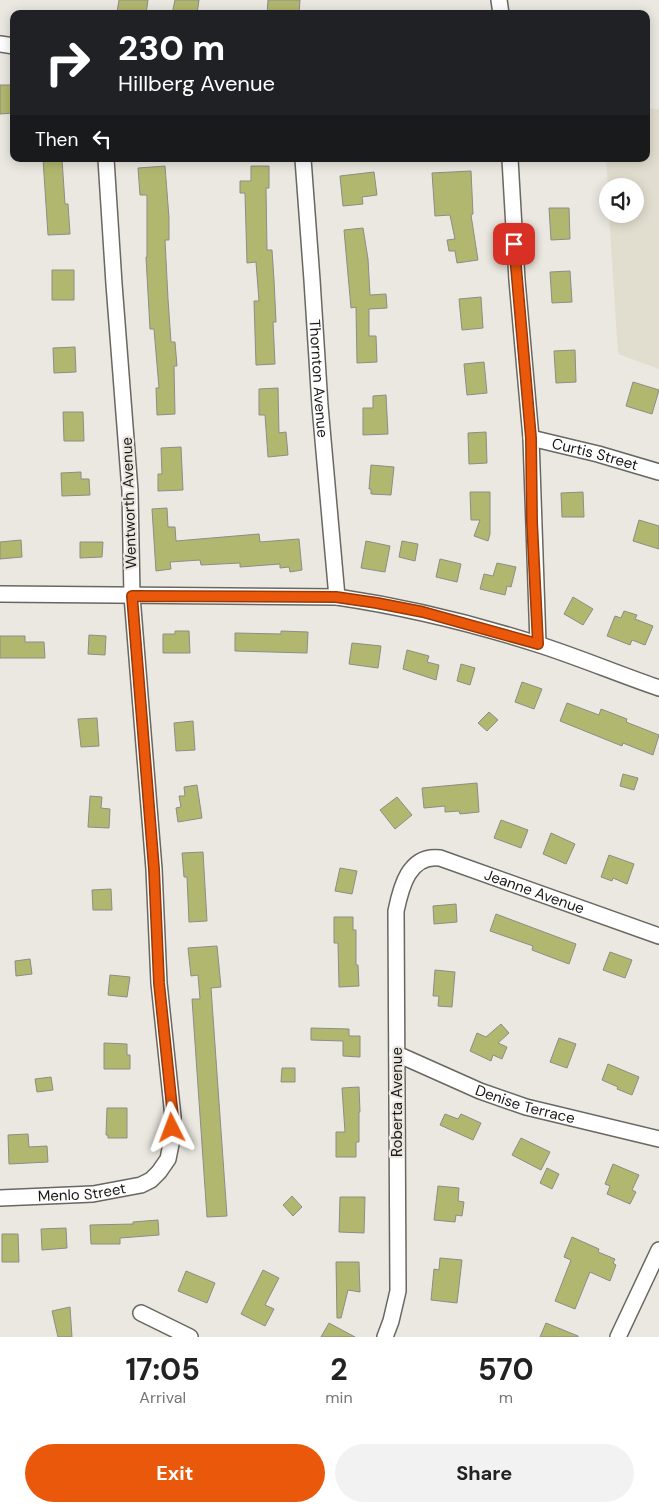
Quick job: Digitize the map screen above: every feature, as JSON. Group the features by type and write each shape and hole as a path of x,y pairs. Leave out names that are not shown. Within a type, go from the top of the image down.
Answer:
{"street":[{"name":"Wentworth Avenue","path":"106,162 130,491 132,596 154,869 159,983 173,1117 170,1153 164,1168 160,1172"},
{"name":"Thornton Avenue","path":"303,162 320,406 336,597"},
{"path":"510,162 516,280 531,438 532,522 538,644"},
{"name":"Curtis Street","path":"531,438 598,454 659,472"},
{"path":"0,594 336,597 423,612 538,644 659,688"},
{"name":"Jeanne Avenue","path":"412,868 424,859 431,857 440,858 659,936"},
{"name":"Roberta Avenue","path":"385,1337 398,1292 396,911 400,890 412,868"},
{"name":"Denise Terrace","path":"397,1054 480,1091 526,1107 659,1139"},
{"name":"Menlo Street","path":"0,1198 84,1194 119,1190 141,1185 151,1180 160,1172"},
{"path":"618,1337 659,1250"},
{"path":"141,1314 190,1337"}],"shaded area":[{"path":"650,108 659,109 659,369 618,354 610,223 644,223 644,178 607,178 606,162 650,162"}],"building":[{"path":"119,0 148,0 147,10 117,10"},
{"path":"175,0 199,0 198,10 173,10"},
{"path":"268,0 300,0 299,10 267,10"},
{"path":"0,85 10,85 10,113 0,114"},
{"path":"43,162 62,162 65,204 68,204 70,234 48,235"},
{"path":"165,166 169,218 169,240 165,240 168,299 171,342 175,342 177,366 174,366 175,414 157,415 156,388 159,388 154,329 150,329 146,257 147,195 140,195 138,168"},
{"path":"251,166 269,166 269,188 266,188 267,250 272,250 276,322 273,322 275,364 256,365 254,301 259,301 256,262 247,263 245,193 240,193 240,181 251,181"},
{"path":"471,171 473,214 471,215 478,260 457,263 455,251 449,251 447,240 455,239 450,215 435,216 432,173"},
{"path":"374,172 377,195 362,197 363,204 343,206 340,176"},
{"path":"549,208 569,208 570,239 551,240"},
{"path":"363,228 368,259 370,295 386,294 387,308 369,309 369,336 376,336 377,362 357,363 356,307 351,308 344,230"},
{"path":"52,270 74,270 74,300 52,300"},
{"path":"570,271 572,302 552,303 550,272"},
{"path":"481,297 483,328 462,330 459,299"},
{"path":"75,347 76,372 54,373 53,348"},
{"path":"575,350 576,382 556,383 554,351"},
{"path":"484,362 487,393 467,395 464,364"},
{"path":"633,382 659,390 652,414 626,406"},
{"path":"278,388 279,433 286,432 288,455 268,457 265,415 259,415 259,389"},
{"path":"386,395 388,434 363,435 363,408 373,408 373,396"},
{"path":"63,412 83,412 84,441 64,441"},
{"path":"486,432 487,463 469,464 468,433"},
{"path":"181,447 183,490 158,491 158,474 162,474 161,448"},
{"path":"371,465 394,467 391,495 371,494 371,489 369,489"},
{"path":"81,472 81,479 89,479 90,495 62,496 61,473"},
{"path":"470,492 490,492 490,534 488,541 474,536 480,520 471,520"},
{"path":"583,492 584,517 562,517 561,493"},
{"path":"167,508 168,527 175,527 176,541 259,534 260,542 299,539 302,570 290,572 289,567 280,568 280,564 240,567 240,563 201,565 200,560 170,562 171,569 156,571 152,509"},
{"path":"639,520 659,526 659,549 633,541"},
{"path":"21,540 22,557 0,559 0,542"},
{"path":"366,541 390,546 385,572 361,568"},
{"path":"402,541 418,544 415,561 399,557"},
{"path":"80,542 103,542 102,557 80,558"},
{"path":"440,559 461,564 457,582 436,577"},
{"path":"497,563 516,567 511,587 507,586 505,595 480,589 484,574 493,576"},
{"path":"573,597 593,609 583,625 564,614"},
{"path":"624,611 637,615 635,619 653,626 645,645 632,640 630,645 607,636 615,616 621,618"},
{"path":"175,631 189,631 190,653 163,653 163,634 175,634"},
{"path":"281,631 308,632 307,653 235,651 235,633 281,634"},
{"path":"89,635 106,636 105,655 88,654"},
{"path":"0,636 25,636 25,642 44,642 45,658 0,658"},
{"path":"352,643 381,646 378,668 349,664"},
{"path":"407,650 429,656 427,662 439,665 436,680 403,669"},
{"path":"461,664 475,668 470,685 457,681"},
{"path":"522,682 542,689 534,709 515,702"},
{"path":"567,703 599,715 601,709 627,719 626,722 659,735 653,755 623,743 622,746 560,721"},
{"path":"489,712 498,720 487,731 478,723"},
{"path":"97,718 99,746 81,747 78,719"},
{"path":"193,721 195,750 176,751 174,723"},
{"path":"623,774 638,778 634,790 620,786"},
{"path":"477,783 479,812 460,814 459,811 445,812 445,806 424,808 422,788"},
{"path":"197,785 202,818 178,822 176,808 181,807 179,796 185,796 184,787"},
{"path":"90,796 102,797 101,808 110,809 109,828 88,827"},
{"path":"397,797 412,815 395,829 380,810"},
{"path":"501,820 528,830 521,848 494,838"},
{"path":"551,833 575,844 566,864 543,854"},
{"path":"203,852 207,921 189,922 187,877 184,877 182,853"},
{"path":"609,855 634,864 627,884 613,878 612,881 601,877"},
{"path":"340,868 357,871 352,894 335,891"},
{"path":"111,889 112,910 93,910 92,890"},
{"path":"456,904 457,922 434,924 433,906"},
{"path":"496,914 576,944 569,964 532,950 533,946 490,931"},
{"path":"334,917 353,917 353,930 356,930 356,965 358,965 359,986 339,987 338,943 334,943"},
{"path":"217,946 221,987 211,988 227,1216 207,1217 192,999 200,999 198,975 191,976 188,948"},
{"path":"610,952 632,960 625,978 603,970"},
{"path":"30,959 32,974 16,976 15,961"},
{"path":"435,970 455,972 452,1007 438,1006 439,996 433,996"},
{"path":"110,975 130,977 127,997 108,995"},
{"path":"501,1024 509,1033 498,1043 507,1047 502,1059 493,1055 491,1061 470,1051 477,1033 486,1037"},
{"path":"311,1028 349,1029 349,1036 360,1036 360,1057 343,1056 343,1041 311,1040"},
{"path":"559,1038 576,1044 567,1068 550,1062"},
{"path":"104,1043 127,1044 127,1055 130,1055 130,1069 104,1069"},
{"path":"608,1064 639,1077 632,1095 602,1080"},
{"path":"282,1068 295,1068 295,1082 281,1082"},
{"path":"51,1077 53,1090 37,1092 35,1079"},
{"path":"359,1087 359,1142 356,1142 356,1157 336,1157 336,1132 345,1132 342,1088"},
{"path":"107,1108 127,1108 127,1138 108,1138 108,1135 106,1135"},
{"path":"445,1114 458,1119 461,1114 481,1123 473,1140 440,1125"},
{"path":"28,1134 29,1147 47,1146 48,1162 9,1164 8,1135"},
{"path":"521,1138 550,1152 541,1170 512,1155"},
{"path":"613,1164 639,1175 632,1190 636,1192 630,1204 607,1194 610,1186 605,1184"},
{"path":"547,1168 559,1174 552,1189 540,1183"},
{"path":"438,1186 459,1188 458,1201 464,1202 462,1216 456,1215 455,1222 434,1220"},
{"path":"292,1196 302,1207 293,1216 283,1205"},
{"path":"340,1197 365,1197 364,1233 339,1232"},
{"path":"158,1220 159,1235 120,1238 120,1244 91,1244 90,1225 133,1224 133,1222"},
{"path":"66,1228 67,1248 42,1250 41,1229"},
{"path":"2,1234 18,1234 19,1262 2,1262"},
{"path":"572,1237 599,1249 598,1252 615,1259 613,1263 616,1265 610,1281 590,1272 575,1309 555,1301 571,1260 564,1257"},
{"path":"440,1258 462,1260 457,1303 431,1300 434,1269 439,1270"},
{"path":"336,1262 359,1262 360,1292 348,1290 341,1318 337,1318"},
{"path":"263,1270 279,1278 265,1305 274,1309 265,1326 241,1314"},
{"path":"186,1271 215,1283 207,1303 178,1291"},
{"path":"70,1307 72,1337 58,1337 52,1311"},
{"path":"329,1323 355,1337 321,1337"},
{"path":"546,1323 578,1336 578,1337 540,1337"}],"route":[{"path":"172,1128 173,1117 159,983 154,869 132,596 336,597 423,612 538,644 532,522 531,438 514,244"}]}
